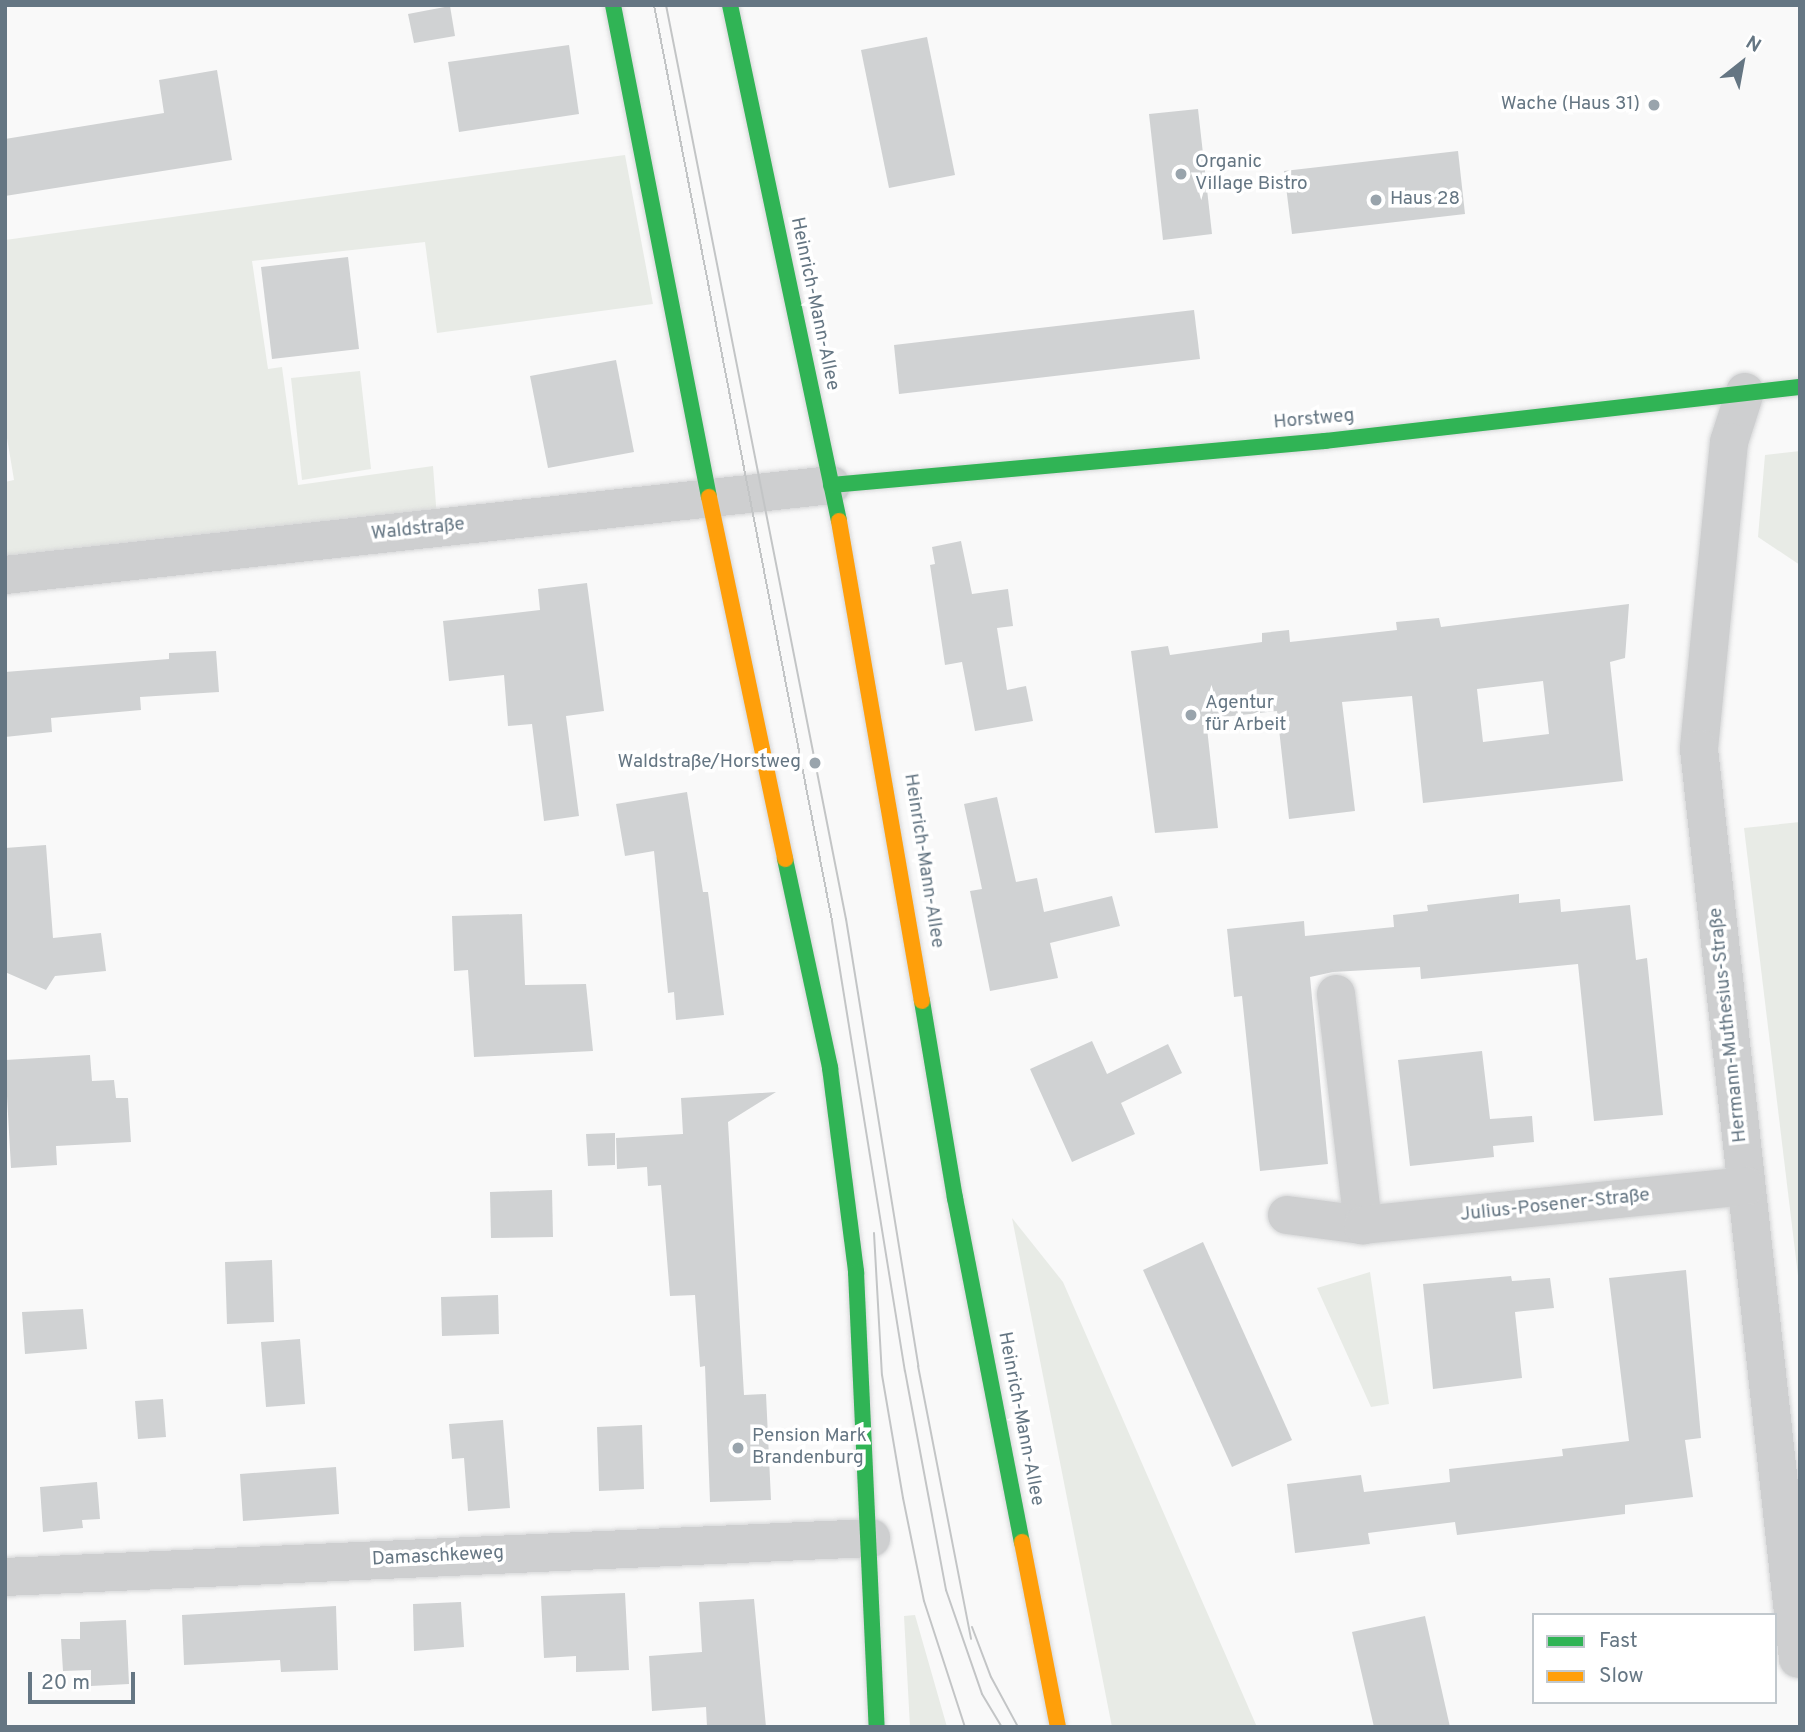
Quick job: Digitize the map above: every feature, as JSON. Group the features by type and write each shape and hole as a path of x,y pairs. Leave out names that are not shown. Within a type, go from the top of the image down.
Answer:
{"street":[{"path":"613,5 710,498 830,1068 856,1272 871,1538 877,1727"},
{"name":"Heinrich-Mann-Allee","path":"730,5 831,485 890,788 955,1198 1058,1727"},
{"name":"Horstweg","path":"831,485 1325,441 1800,387"},
{"name":"Hermann-Muthesius-Straße","path":"1745,392 1729,442 1699,749 1798,1659"},
{"name":"Waldstraße","path":"5,575 831,485"},
{"path":"1336,994 1363,1225"},
{"name":"Julius-Posener-Straße","path":"1287,1215 1363,1225 1746,1186"},
{"name":"Damaschkeweg","path":"5,1577 871,1538"}],"shaded area":[{"path":"625,155 653,304 437,333 425,242 252,261 268,369 282,367 298,485 433,466 437,518 5,571 5,482 14,480 5,426 5,240"},
{"path":"360,371 371,469 302,480 291,378"},
{"path":"1800,451 1800,565 1758,537 1765,455"},
{"path":"1800,822 1800,1292 1744,828"},
{"path":"1012,1218 1063,1282 1257,1727 1112,1727"},
{"path":"1370,1272 1389,1404 1371,1407 1317,1288"},
{"path":"915,1615 947,1727 910,1727 904,1616"}],"building":[{"path":"450,6 455,36 414,43 408,14"},
{"path":"927,37 955,175 889,188 861,50"},
{"path":"569,45 579,114 459,132 448,62"},
{"path":"217,70 232,160 5,196 5,139 164,113 159,80"},
{"name":"Organic Village Bistro","path":"1198,109 1212,234 1163,240 1149,114"},
{"name":"Haus 28","path":"1458,151 1465,214 1292,234 1284,171"},
{"path":"348,257 359,349 272,359 261,267"},
{"path":"1194,310 1200,359 899,394 894,345"},
{"path":"616,360 634,452 548,468 530,376"},
{"path":"961,541 972,594 1008,589 1013,626 997,628 1007,690 1026,686 1033,721 975,731 962,662 945,665 930,565 935,564 932,547"},
{"path":"587,583 604,711 566,716 579,816 544,821 532,724 508,726 504,675 449,681 443,621 540,610 538,589"},
{"name":"Agentur für Arbeit","path":"1629,604 1625,658 1610,662 1623,781 1423,803 1412,696 1342,702 1355,811 1289,819 1277,711 1206,719 1218,828 1155,833 1131,651 1168,646 1170,655 1262,642 1262,633 1289,630 1290,642 1397,630 1396,622 1439,618 1441,627","holes":["1543,681 1549,734 1483,742 1477,689"]},
{"path":"216,651 219,692 140,697 141,710 51,718 52,732 5,737 5,672 169,659 169,653"},
{"path":"687,792 703,892 708,892 724,1015 676,1020 674,992 668,993 654,851 625,856 616,804"},
{"path":"997,797 1016,882 1037,878 1044,912 1112,896 1120,926 1050,943 1058,978 990,991 970,891 982,889 964,804"},
{"path":"46,845 53,938 101,933 106,971 55,976 46,990 5,972 5,848"},
{"path":"1519,894 1519,903 1560,899 1561,912 1630,905 1636,960 1647,958 1663,1115 1594,1121 1578,964 1421,979 1420,967 1333,972 1310,977 1328,1164 1260,1171 1242,996 1234,997 1227,929 1304,921 1305,936 1394,927 1393,915 1428,911 1427,905"},
{"path":"522,914 525,985 586,984 593,1051 474,1057 468,970 454,971 452,916"},
{"path":"1092,1041 1107,1074 1168,1044 1182,1073 1121,1103 1135,1134 1072,1162 1030,1069"},
{"path":"1482,1051 1490,1119 1532,1116 1534,1142 1493,1146 1494,1157 1410,1166 1398,1060"},
{"path":"90,1055 92,1081 114,1080 116,1098 128,1098 131,1142 56,1146 57,1165 11,1168 5,1060"},
{"path":"776,1092 728,1122 744,1395 766,1394 771,1500 710,1502 705,1366 700,1367 695,1295 670,1296 661,1185 648,1186 647,1167 617,1169 616,1138 683,1134 681,1098"},
{"path":"615,1133 615,1165 588,1166 586,1134"},
{"path":"552,1190 553,1237 491,1238 490,1192"},
{"path":"1203,1242 1292,1440 1232,1467 1143,1270"},
{"path":"272,1260 274,1322 227,1324 225,1262"},
{"path":"1686,1270 1701,1438 1685,1440 1693,1497 1625,1505 1625,1514 1457,1535 1455,1522 1368,1533 1370,1544 1295,1553 1287,1484 1361,1475 1364,1492 1450,1482 1449,1469 1563,1456 1562,1449 1629,1441 1609,1278"},
{"path":"1511,1276 1512,1281 1550,1278 1554,1308 1515,1312 1522,1378 1433,1389 1423,1284"},
{"path":"498,1295 499,1334 442,1336 441,1297"},
{"path":"83,1309 87,1349 25,1354 22,1312"},
{"path":"300,1339 305,1404 266,1407 261,1342"},
{"path":"163,1399 166,1437 138,1439 135,1401"},
{"path":"503,1420 510,1508 468,1511 464,1458 452,1459 449,1424"},
{"path":"642,1425 644,1489 599,1491 597,1427"},
{"path":"336,1467 339,1514 243,1521 240,1474"},
{"path":"97,1482 100,1519 82,1520 83,1528 43,1532 40,1487"},
{"path":"625,1593 629,1670 576,1672 576,1656 544,1658 541,1596"},
{"path":"754,1599 766,1727 707,1727 706,1707 652,1711 649,1656 702,1652 699,1602"},
{"path":"461,1602 464,1647 414,1651 413,1604"},
{"path":"336,1606 338,1670 281,1672 280,1660 184,1665 182,1615"},
{"path":"1425,1616 1450,1727 1374,1727 1352,1632"},
{"path":"126,1620 129,1684 91,1686 91,1670 63,1671 61,1639 80,1639 80,1622"}],"tram line":[{"path":"654,5 832,921 905,1371 946,1590 982,1694 1002,1727"},
{"path":"666,5 846,919 918,1366 971,1639"},
{"path":"874,1233 882,1375 903,1498 924,1601 965,1727"},
{"path":"972,1627 991,1677 1018,1727"}],"traffic: fast":[{"path":"613,5 709,497"},
{"path":"730,5 839,521"},
{"path":"831,485 1325,441 1800,387"},
{"path":"785,859 830,1068 856,1272 877,1727"},
{"path":"922,1001 955,1198 1022,1542"}],"traffic: slow":[{"path":"709,497 785,859"},
{"path":"839,521 922,1001"},
{"path":"1022,1542 1058,1727"}],"place":[{"name":"Wache (Haus 31)","path":"1654,105"},
{"name":"Organic Village Bistro","path":"1181,174"},
{"name":"Haus 28","path":"1376,200"},
{"name":"Agentur für Arbeit","path":"1191,715"},
{"name":"Waldstraße/Horstweg","path":"815,763"},
{"name":"Pension Mark Brandenburg","path":"738,1448"}]}
